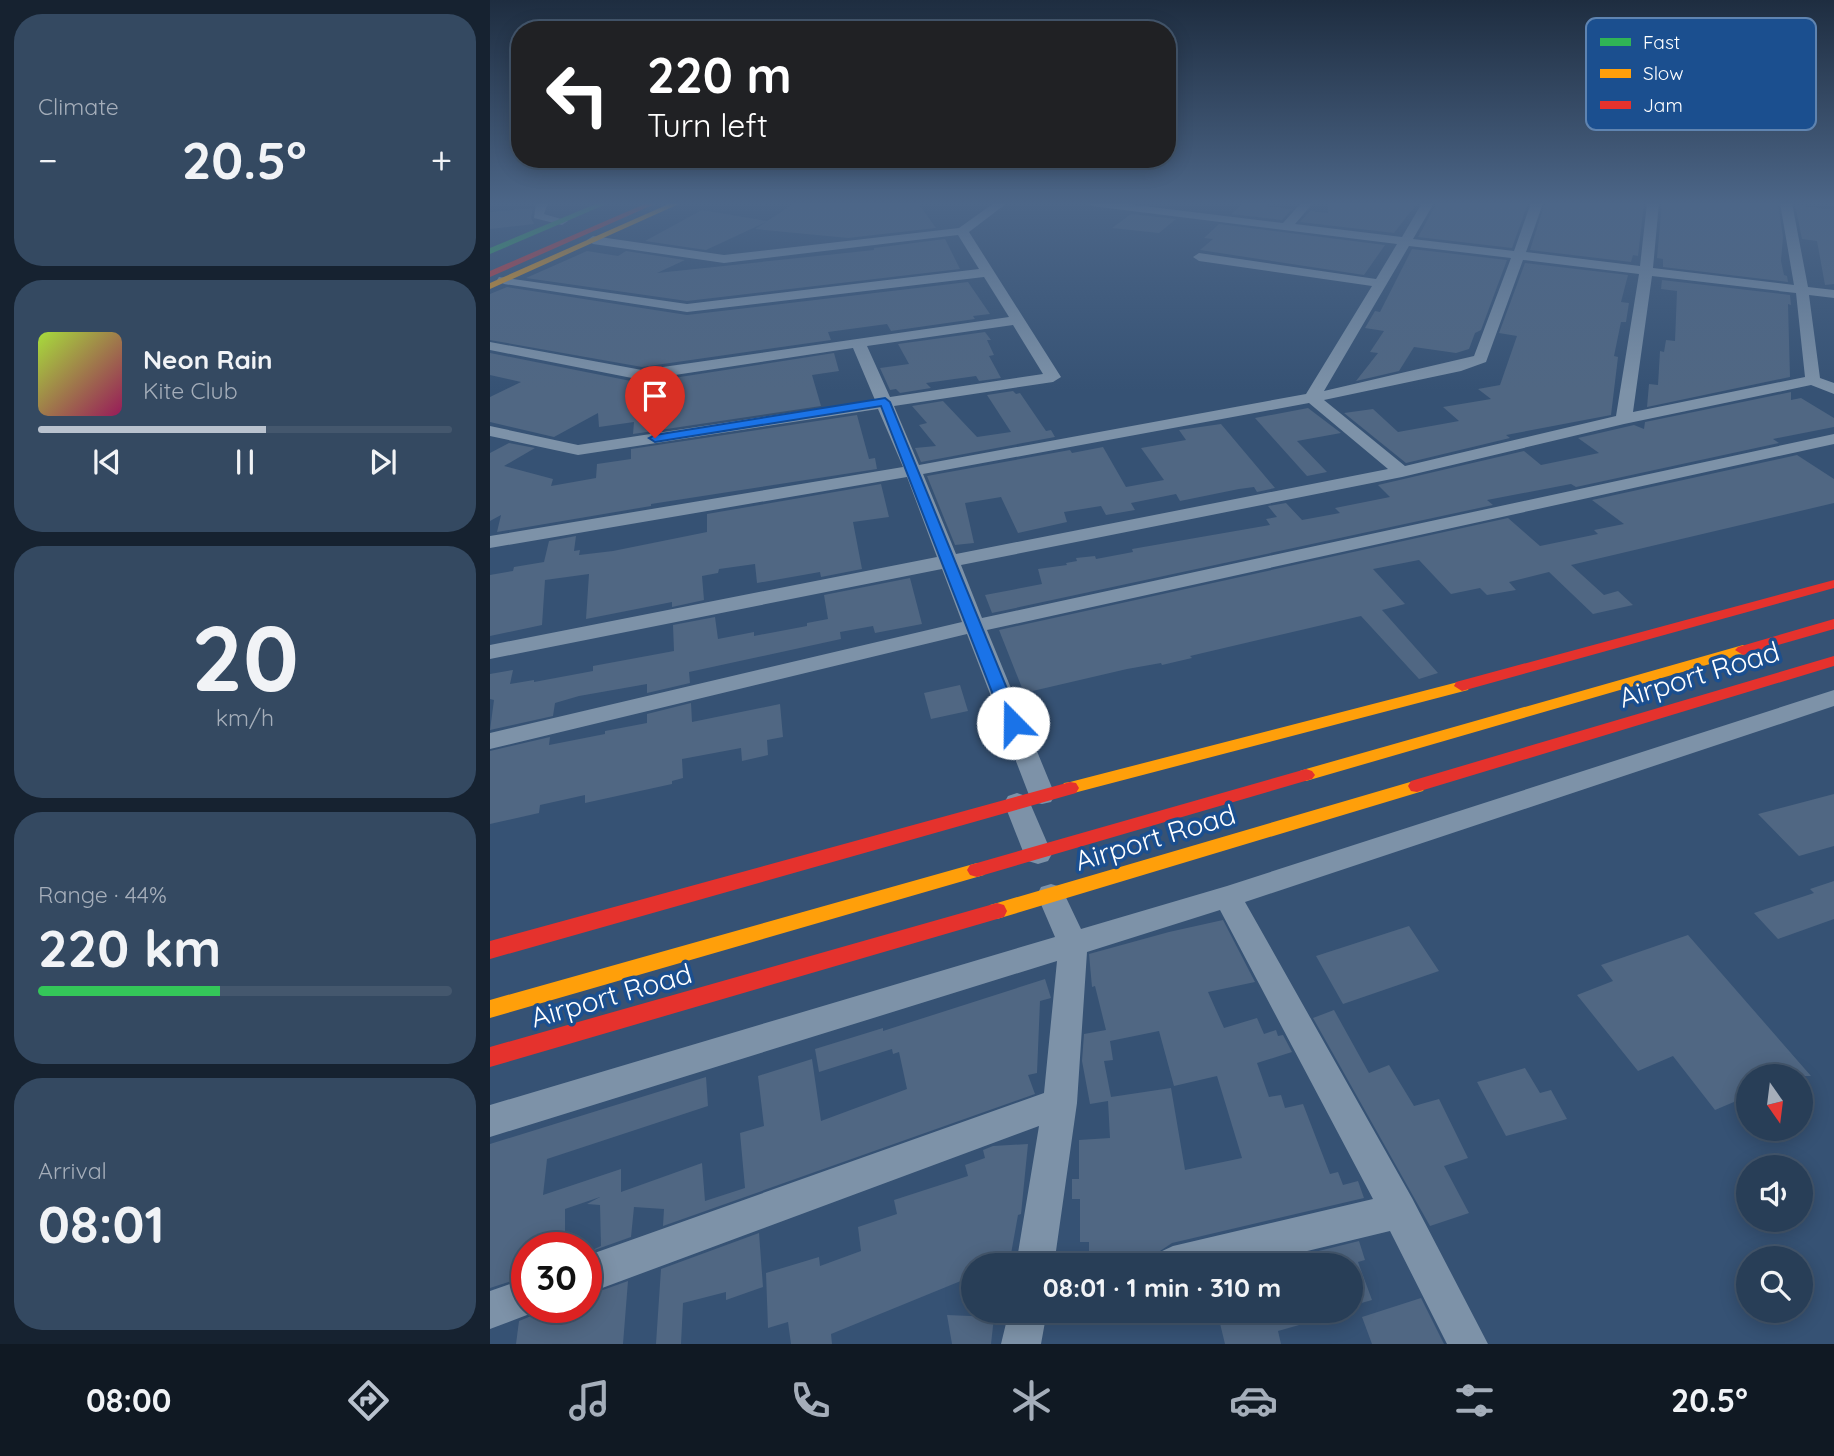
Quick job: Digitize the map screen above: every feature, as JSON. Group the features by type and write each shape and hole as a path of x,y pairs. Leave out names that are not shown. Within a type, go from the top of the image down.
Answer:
{"main road":[{"path":"495,280 524,266"},
{"path":"495,280 530,266"},
{"path":"490,950 1029,799 1375,710 1834,584"},
{"name":"Airport Road","path":"490,1009 1834,624"},
{"name":"Airport Road","path":"490,1057 1051,895 1834,661"}],"street":[{"path":"490,431 578,450 1053,377 985,266"},
{"path":"1259,266 1379,283"},
{"path":"1312,398 1389,266"},
{"path":"490,542 913,471 1312,398 1461,366 1480,359 1516,266"},
{"path":"1602,266 1834,294"},
{"path":"1624,419 1647,266"},
{"path":"1798,266 1813,380"},
{"path":"495,280 687,308 989,272"},
{"path":"490,346 642,374 1017,320"},
{"path":"859,344 885,402 974,626 1029,799 1038,854"},
{"path":"490,652 1402,472 1624,419 1813,380 1834,389"},
{"path":"1312,398 1402,472"},
{"path":"490,741 974,626 1834,439"},
{"path":"490,1121 1227,897 1834,698"},
{"path":"1037,1253 1060,1103 1073,944 1051,895"},
{"path":"1227,897 1399,1211 1468,1344"},
{"path":"602,1269 1060,1103"},
{"path":"1223,1253 1399,1211"},
{"path":"490,1310 511,1303"},
{"path":"1021,1344 1025,1323"}],"building":[{"path":"554,266 673,266 657,273 726,266 958,266 960,269 687,301 526,278"},
{"path":"1303,266 1370,266 1364,275"},
{"path":"1404,266 1505,266 1481,330 1475,333 1469,349 1456,353 1414,347 1399,371 1356,381 1378,353 1370,352 1384,331 1365,328 1375,311 1380,312"},
{"path":"1524,266 1548,266 1628,275 1621,302 1629,303 1626,322 1621,322 1614,356 1618,357 1611,415 1506,435 1510,438 1406,463 1344,413 1373,409 1398,432 1459,421 1443,407 1491,399 1478,389 1500,385 1517,336 1499,333"},
{"path":"1782,266 1788,282 1663,267"},
{"path":"1821,266 1834,266 1834,284 1825,285"},
{"path":"1662,280 1790,295 1790,377 1647,407 1649,384 1658,385 1660,351 1664,352 1666,340 1675,341 1677,291 1661,289"},
{"path":"968,282 990,314 973,316 975,319 891,331 887,324 828,332 831,340 642,367 490,340 490,294 507,287 687,315"},
{"path":"985,332 991,340 987,340 994,355 989,356 1001,378 979,381 976,376 926,383 931,388 900,393 896,389 890,390 880,368 909,364 898,344"},
{"path":"490,353 641,383 834,353 839,371 812,375 821,406 633,434 634,422 599,427 598,413 554,437 490,422 490,397 521,382 490,375"},
{"path":"1013,391 1020,393 1046,431 1051,430 1055,437 921,462 915,448 936,446 919,425 927,423 912,406 943,401 977,437 1011,432 987,395"},
{"path":"1791,392 1791,400 1801,398 1834,418 1834,427 1773,439 1779,443 1576,487 1571,484 1487,500 1493,505 992,613 985,595 1042,584 1038,569 1067,565 1066,563 1077,561 1076,558 1095,556 1096,559 1133,552 1132,549 1270,525 1266,519 1277,517 1268,506 1286,503 1302,520 1340,513 1335,508 1390,497 1378,485 1524,451 1541,465 1599,453 1578,438 1634,425 1644,429 1645,422"},
{"path":"1308,408 1341,433 1297,441 1327,472 1307,476 1255,418"},
{"path":"857,415 869,459 875,458 877,469 651,504 497,532 501,515 490,521 490,453 509,443 535,448 504,466 553,479 551,486 596,478 597,464 631,459 631,449"},
{"path":"1221,424 1275,488 1257,492 1254,487 1239,489 1180,501 1176,494 1131,503 1135,510 1106,515 1101,506 1064,512 1067,522 1018,533 1001,497 965,503 974,543 955,545 927,476 1070,450 1072,453 1103,447 1126,487 1164,480 1141,448 1186,440 1179,430"},
{"path":"1797,455 1834,479 1834,503 1571,565 1604,595 1618,591 1633,605 1593,614 1549,572 1509,582 1516,590 1487,595 1480,588 1451,594 1419,560 1373,569 1405,604 1382,610 1438,673 1419,679 1361,616 1162,665 1161,663 1127,669 1024,693 999,630 1508,518 1540,546 1598,534 1594,530 1624,524 1592,500"},
{"path":"881,484 889,517 853,522 862,569 821,577 820,572 757,583 755,564 719,569 718,573 702,576 704,600 672,607 672,602 586,619 589,574 545,580 542,625 490,636 490,575 513,571 514,567 544,562 549,541 576,536 574,551 580,550 579,555 613,551 707,532 707,514"},
{"path":"910,578 922,624 875,633 873,626 840,632 841,639 689,672 690,683 647,693 647,684 579,696 555,703 553,716 490,730 494,700 490,699 490,674 513,670 510,684 534,682 593,671 593,666 674,651 673,625 715,617 718,639 754,632 754,636 807,626 807,623 828,619 824,595"},
{"path":"960,685 968,711 931,719 924,693"},
{"path":"691,703 692,722 780,704 783,737 767,740 768,755 742,761 741,748 682,759 683,778 672,781 672,784 585,803 585,795 540,805 539,813 490,824 490,751 550,737 549,745 605,734 605,731 647,723 647,714"},
{"path":"1834,794 1834,846 1799,856 1758,814"},
{"path":"1834,881 1834,919 1778,939 1754,913 1814,893 1810,889"},
{"path":"1223,920 1255,982 1208,992 1224,1028 1257,1018 1264,1034 1276,1030 1278,1036 1283,1035 1292,1052 1257,1063 1269,1097 1281,1095 1285,1108 1303,1104 1330,1174 1338,1172 1343,1185 1358,1181 1364,1198 1172,1243 1157,1253 1089,1253 1089,1242 1080,1242 1080,1199 1072,1199 1072,1179 1079,1179 1079,1140 1110,1138 1108,1101 1090,1104 1082,1061 1084,1034 1106,1030 1095,986 1092,987 1089,954","holes":["1159,1031 1174,1086 1217,1076 1242,1158 1185,1170 1171,1088 1111,1097 1104,1061 1113,1060 1110,1041"]},
{"path":"1409,926 1439,971 1343,1004 1316,956"},
{"path":"1688,935 1801,1064 1736,1064 1736,1101 1715,1110 1673,1056 1638,1071 1577,995 1613,981 1601,965"},
{"path":"1045,979 1051,998 1040,1001 1037,1073 1028,1075 1035,1094 663,1226 664,1209 634,1207 631,1237 602,1247 600,1205 587,1204 600,1197 565,1209 565,1232 511,1232 511,1281 490,1288 490,1144 706,1077 708,1106 547,1159 543,1195 621,1169 621,1192 702,1163 705,1201 745,1188 740,1133 764,1126 758,1076 812,1059 821,1121 907,1089 899,1052 893,1054 892,1049 819,1072 815,1049 883,1028 883,1031"},
{"path":"1334,1010 1369,1073 1389,1065 1414,1106 1439,1099 1468,1158 1444,1166 1469,1213 1430,1226 1313,1018"},
{"path":"1525,1068 1540,1093 1551,1090 1567,1119 1506,1136 1477,1082"},
{"path":"1028,1144 1021,1214 1018,1215 1011,1253 961,1253 961,1281 831,1334 832,1344 791,1344 788,1322 768,1328 766,1273 819,1257 820,1266 861,1251 858,1227 897,1214 894,1200 968,1176 965,1165 985,1158 983,1150 993,1146"},
{"path":"759,1233 763,1287 726,1300 726,1292 683,1303 681,1344 656,1344 661,1269"},
{"path":"1359,1241 1363,1253 1310,1253"},
{"path":"1363,1276 1372,1300 1363,1303"},
{"path":"628,1281 623,1344 516,1344 519,1323 602,1323 602,1290"},
{"path":"1421,1298 1444,1344 1372,1344 1363,1317"},
{"path":"947,1315 961,1316 961,1323 993,1323 991,1344 952,1344"},
{"path":"1220,1323 1306,1323 1278,1331 1281,1344 1225,1344"}],"traffic: slow":[{"path":"490,286 536,266"},
{"path":"1306,775 1743,650"},
{"path":"1070,788 1462,686"},
{"path":"997,911 1417,786"},
{"path":"490,1009 977,870"}],"traffic: jam":[{"path":"490,274 509,266"},
{"path":"1462,686 1834,584"},
{"path":"1743,650 1834,624"},
{"path":"1417,786 1834,661"},
{"path":"977,870 1306,775"},
{"path":"490,950 1070,788"},
{"path":"490,1057 997,911"}],"route":[{"path":"655,438 885,402 1013,723"}]}
